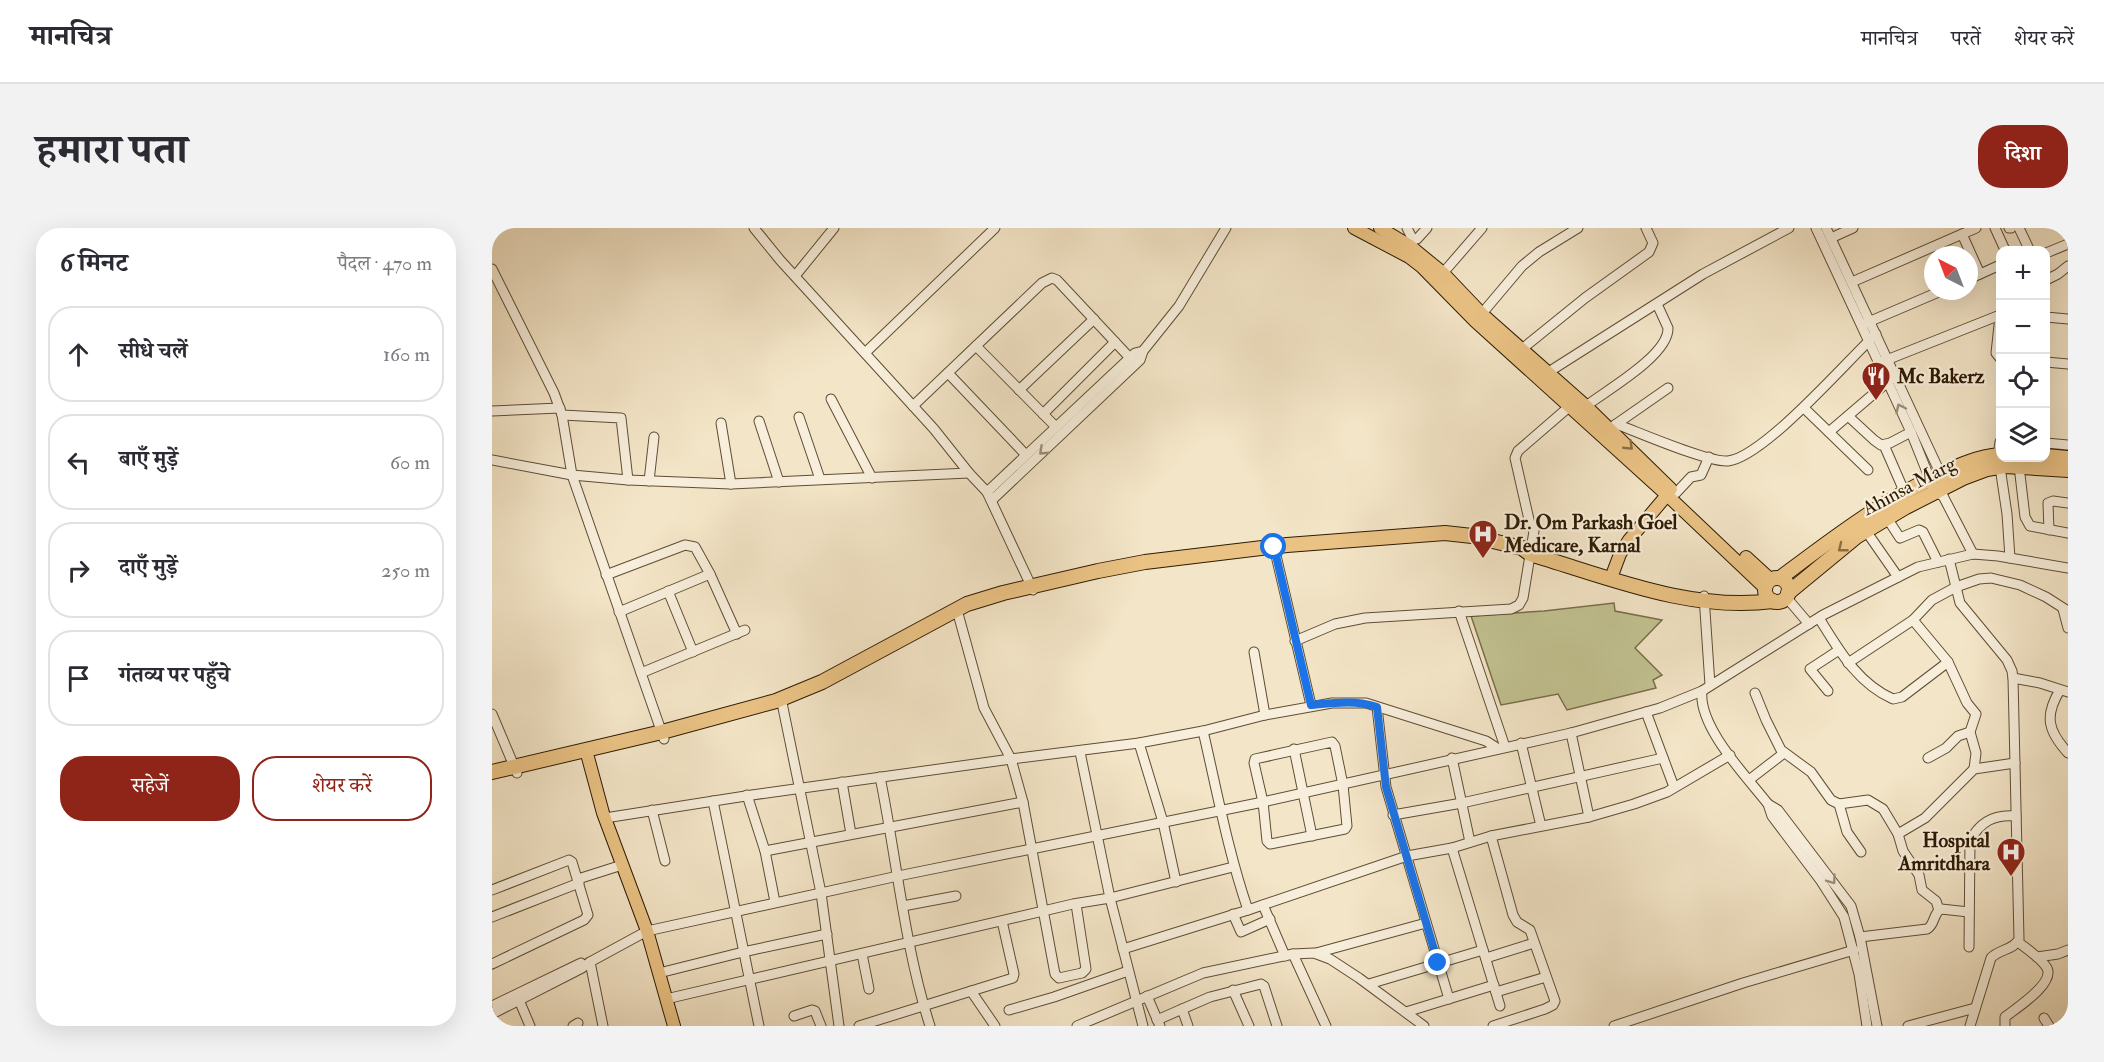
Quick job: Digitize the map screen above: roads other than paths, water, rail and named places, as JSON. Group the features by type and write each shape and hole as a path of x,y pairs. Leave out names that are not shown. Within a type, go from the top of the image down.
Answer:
{"highway":[{"path":"2050,456 2068,458"},
{"name":"Ahinsa Marg","path":"1775,590 1863,517 1904,491 1939,485 1987,469 1996,459"},
{"name":"Ahinsa Marg","path":"2012,462 2019,466 2068,470"},
{"name":"Ahinsa Marg","path":"1775,590 1822,564 1866,531 1939,485"},
{"path":"492,779 516,770 663,735 782,702 808,698 860,674 958,613 983,607 1033,589 1143,570 1275,551 1442,541 1469,543 1521,556 1530,554 1643,589 1704,599 1749,604 1775,590"},
{"path":"492,772 516,770"}],"main road":[{"path":"1354,228 1409,257 1422,267 1456,294 1570,406 1608,429"},
{"path":"1380,228 1410,244 1443,273 1456,294"},
{"path":"1504,340 1522,350 1586,406 1672,494 1775,590"},
{"path":"1611,578 1620,554 1629,540 1672,494"},
{"path":"587,753 605,818 647,931 674,1026"}],"street":[{"path":"754,228 769,248 934,429 990,496 1033,589"},
{"path":"795,276 834,228"},
{"path":"865,353 996,228"},
{"path":"990,496 1140,360 1143,351 1179,306 1226,228"},
{"path":"1407,228 1410,244 1427,228"},
{"path":"1443,273 1482,228"},
{"path":"1479,317 1521,266 1578,228"},
{"path":"1522,350 1586,298 1649,252 1653,243 1646,228"},
{"path":"1546,373 1703,274 1789,228"},
{"path":"1816,228 1866,323"},
{"path":"1826,228 1852,282 1866,323 1939,485"},
{"path":"1831,238 1853,228"},
{"path":"1852,282 1976,228"},
{"path":"1995,228 2003,246"},
{"path":"2019,228 2027,246"},
{"path":"1962,234 1980,274 1996,268"},
{"path":"2050,251 2068,244"},
{"path":"2050,277 2068,266"},
{"path":"492,269 561,411 572,475 663,735"},
{"path":"913,406 1042,283 1052,278 1057,280 1130,358"},
{"path":"1866,323 1924,298"},
{"path":"1586,406 1651,359 1663,345 1668,328 1657,304"},
{"path":"2050,317 2068,319"},
{"path":"1883,362 1996,318"},
{"path":"1019,390 1094,319"},
{"path":"1608,429 1727,461 1739,458 1750,452 1804,408 1872,337"},
{"path":"1042,414 1115,342"},
{"path":"976,346 1056,427"},
{"path":"990,496 1026,455 1135,353 1143,351"},
{"path":"2050,362 2068,364"},
{"path":"948,373 1026,455"},
{"path":"1829,432 1891,379"},
{"path":"1891,379 1911,432 1973,554"},
{"path":"1608,429 1668,388"},
{"path":"831,399 872,478"},
{"path":"1295,641 1352,620 1459,610 1511,609 1519,605 1523,598 1534,531 1530,525 1515,458 1518,451 1570,406"},
{"path":"1804,408 1868,470"},
{"path":"492,411 561,411 621,418 628,480"},
{"path":"1848,416 1874,440 1884,445 1904,491"},
{"path":"799,417 820,479"},
{"path":"759,421 779,482"},
{"path":"721,423 731,484"},
{"path":"1884,445 1911,432"},
{"path":"649,481 654,437"},
{"path":"2050,443 2068,445"},
{"path":"1672,494 1691,477 1701,475 1709,457"},
{"path":"492,460 572,475 628,480 731,484 969,473"},
{"path":"2001,462 2010,558"},
{"path":"2019,466 2027,522 2036,529 2068,533"},
{"path":"2049,531 2048,503 2053,501 2068,503"},
{"path":"1887,518 1900,538 1919,530 1923,532 1938,562"},
{"path":"1866,531 1898,577"},
{"path":"606,575 685,545 695,547 741,632 641,674"},
{"path":"1275,551 1311,705"},
{"path":"492,1014 582,968 647,931 898,876 1343,785 1571,732 1646,712 1706,688 1819,618 1918,567 1973,554 2068,568"},
{"path":"1949,559 1960,603 2007,660 2013,678 2020,937 2014,946 1999,951 1991,958 1970,1026"},
{"path":"619,612 710,574"},
{"path":"1848,663 1913,620 1926,604 1956,587 1979,579 1991,578 2032,589 2065,610 2068,628"},
{"path":"1775,590 1809,624"},
{"path":"668,591 693,652"},
{"path":"1704,599 1706,688 1702,702 1708,725 1768,804 1772,816 1841,910 1854,950 1867,1026"},
{"path":"1459,610 1501,747"},
{"path":"958,613 984,708 1011,759 1023,801 1055,975 1059,978 1082,973 1086,969 1076,904"},
{"path":"1819,618 1848,663 1867,683 1893,699 1902,697 1948,662"},
{"path":"1913,620 1948,662 1967,703 1976,714 1970,732 1976,753 1974,769"},
{"path":"1828,691 1810,669 1839,650"},
{"path":"1254,652 1265,715"},
{"path":"2013,678 2040,683 2064,691 2052,702 2050,718 2054,736 2068,753"},
{"path":"1755,693 1766,720 1784,753 1811,772 1834,803 1863,799 1883,809 1898,834 1903,850 1919,874 1922,890 1936,901 1939,910 1927,929 1860,937"},
{"path":"782,702 821,893 839,1026"},
{"path":"605,818 747,795 1139,743 1203,732 1311,705 1343,702 1366,703 1501,747"},
{"path":"1377,707 1384,775 1393,815 1449,999"},
{"path":"1646,712 1674,787"},
{"path":"492,714 516,770"},
{"path":"1203,732 1222,809 1233,867 1248,910"},
{"path":"1571,732 1589,817"},
{"path":"1928,758 1946,748 1958,736 1970,732"},
{"path":"1334,742 1343,785 1347,826 1345,829 1270,844 1267,841 1255,759 1294,749 1334,742"},
{"path":"1139,743 1163,822 1176,882"},
{"path":"1521,743 1541,826"},
{"path":"1294,749 1312,836"},
{"path":"1080,752 1110,898 1143,1026"},
{"path":"1749,780 1784,753"},
{"path":"1123,949 1248,910 1407,856 1452,848 1491,836 1589,817 1653,798 1730,755"},
{"path":"1452,758 1470,842"},
{"path":"1393,815 1462,803 1663,758"},
{"path":"1898,834 1925,818 1974,769 2015,763"},
{"path":"880,777 909,943 930,1026"},
{"path":"842,782 851,834"},
{"path":"747,795 765,851 775,902"},
{"path":"713,801 759,1026"},
{"path":"765,851 1023,801"},
{"path":"1768,804 1778,810 1848,901 1855,915 1877,1026"},
{"path":"1839,804 1847,832 1861,852"},
{"path":"652,810 665,861"},
{"path":"1969,947 1970,841 1978,829 1993,817 2016,816"},
{"path":"1491,836 1513,915 1517,922 1528,927 1555,1001 1553,1005 1545,1009 1493,1026"},
{"path":"1452,848 1500,1006"},
{"path":"492,890 568,860 572,862 587,918 492,964"},
{"path":"492,916 622,865"},
{"path":"666,999 1110,898 1233,867"},
{"path":"903,906 956,896"},
{"path":"1263,904 1326,1026"},
{"path":"1939,910 1969,912"},
{"path":"1233,914 1241,932 1270,919"},
{"path":"859,1026 1014,977 1002,921"},
{"path":"1077,1026 1203,973 1289,955 1314,953 1426,923"},
{"path":"659,973 827,934"},
{"path":"2005,1026 2005,1017 2030,998 2047,978 2047,969 2037,957 2018,942"},
{"path":"1369,984 1438,963 1534,943"},
{"path":"1614,1026 1743,983 1854,950"},
{"path":"2037,957 2068,950"},
{"path":"1314,953 1330,959 1369,984 1424,1026"},
{"path":"862,954 869,989"},
{"path":"492,1006 579,963 590,962"},
{"path":"590,962 603,1026"},
{"path":"1009,1011 1054,998 1128,970"},
{"path":"1406,1012 1449,999 1546,977"},
{"path":"1147,996 1158,1023 1182,1009 1233,990 1263,985 1277,1026"},
{"path":"1233,990 1249,1026"},
{"path":"971,991 995,1026"},
{"path":"519,1000 530,1026"},
{"path":"1908,1026 1975,1008"},
{"path":"1182,1009 1188,1026"},
{"path":"794,1016 815,1011 821,1026"}],"place":[{"name":"Mc Bakerz","path":"1876,402"},
{"name":"Dr. Om Parkash Goel Medicare, Karnal","path":"1483,560"},
{"name":"Hospital Amritdhara","path":"2011,878"}]}
